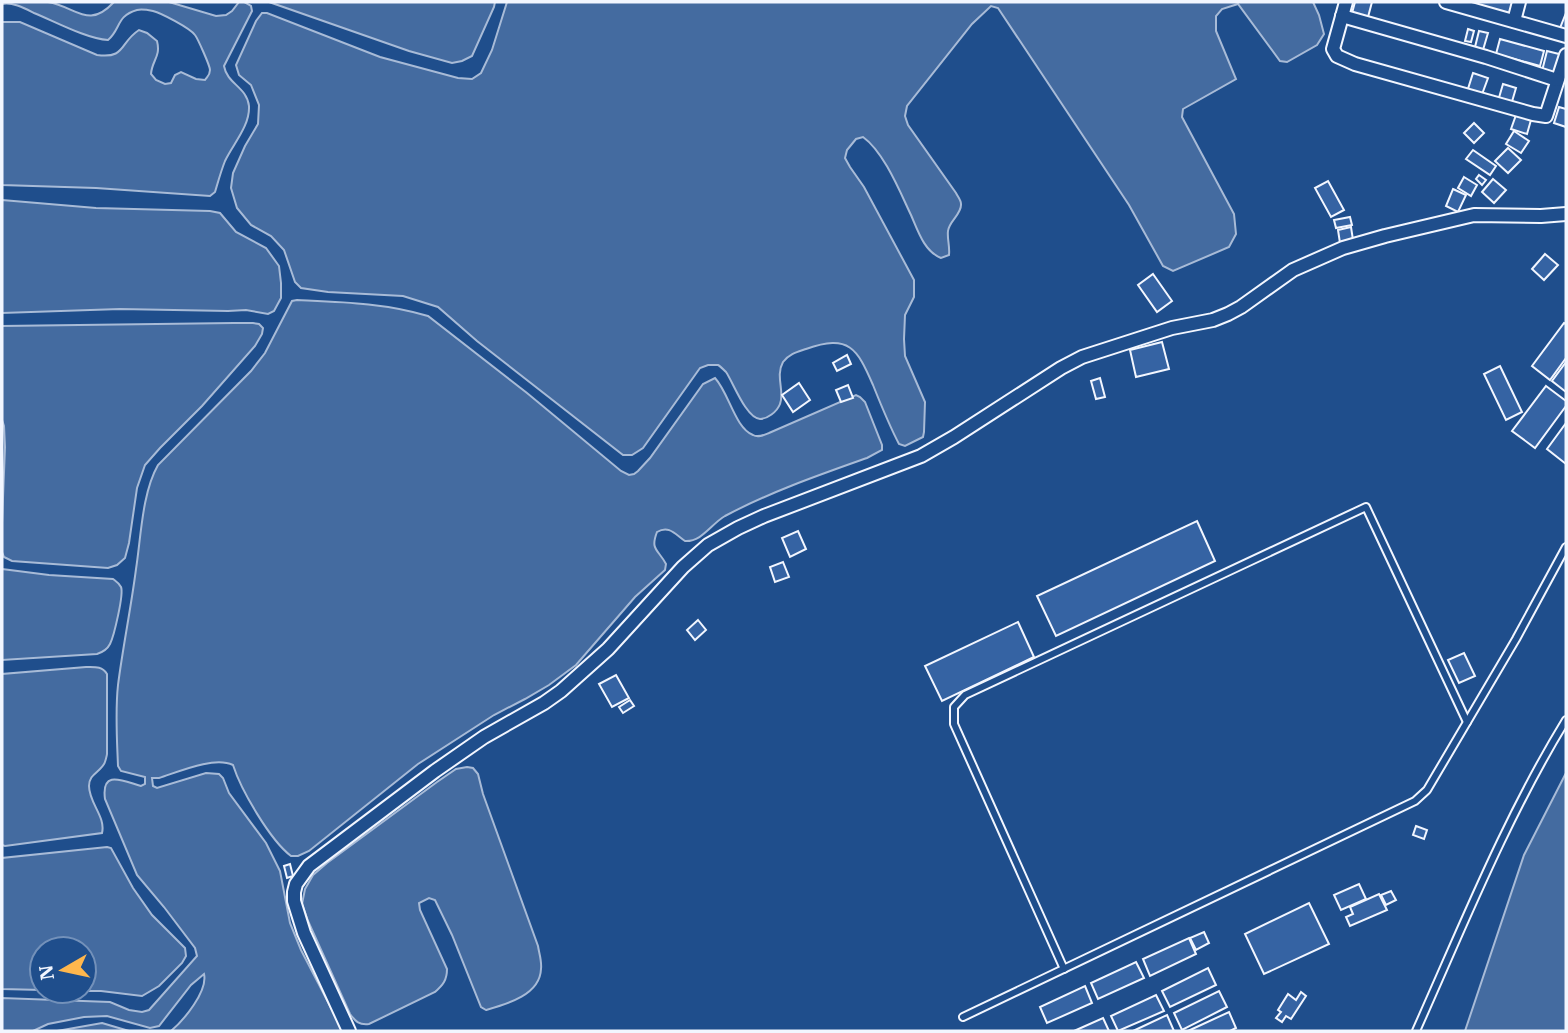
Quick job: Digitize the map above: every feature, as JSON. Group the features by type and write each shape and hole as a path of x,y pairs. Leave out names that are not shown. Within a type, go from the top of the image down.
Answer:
{"street":[{"path":"1346,2 1333,48 1337,56 1355,64 1541,116 1546,116 1566,55"},
{"path":"1446,2 1566,36"},
{"path":"1514,21 1519,2"},
{"path":"1342,16 1557,80"},
{"path":"349,1031 296,911 294,892 302,875 309,866 435,771 484,737 561,691 608,649 683,567 708,545 764,516 921,456 1082,357 1172,328 1213,320 1228,314 1293,270 1343,248 1475,215 1566,214"}],"lane":[{"path":"1064,969 954,724 954,708 965,695 1366,507 1467,722"},
{"path":"963,1017 1415,802 1427,790 1563,560 1566,547"},
{"path":"1416,1031 1478,888 1566,720"}],"water":[{"path":"2,2 48,2 89,16 97,15 114,2 169,2 216,16 226,15 239,2 251,6 252,11 224,66 229,77 245,94 249,113 244,128 225,161 215,192 210,196 2,185 2,22 20,22 97,55 106,56 118,52 139,30 147,33 157,41 158,46 151,74 165,84 171,83 175,75 181,72 205,80 210,70 195,35 175,21 153,11 139,10 125,16 108,40 81,33 22,7"},
{"path":"269,2 495,2 472,56 452,63 409,51"},
{"path":"507,2 1313,2 1324,34 1317,45 1287,62 1280,61 1238,4 1222,9 1216,16 1216,31 1236,79 1183,109 1182,117 1234,214 1236,234 1229,247 1173,271 1163,266 1129,205 998,8 991,6 972,24 907,106 905,116 908,125 960,201 960,211 948,231 949,255 941,258 926,246 891,173 871,144 863,137 856,139 847,150 845,158 864,187 914,280 914,297 905,315 904,339 905,356 925,402 923,437 905,446 899,444 862,362 850,348 832,343 799,351 785,359 780,373 780,404 763,419 750,413 720,366 708,365 700,368 643,448 632,455 623,455 477,341 438,307 403,296 301,288 295,282 284,250 271,236 251,225 237,208 231,188 233,173 258,124 259,105 251,85 239,75 236,65 262,13 380,57 458,78 472,79 481,73 492,50"},
{"path":"2,200 96,208 220,213 236,232 266,248 279,266 281,298 274,311 268,314 246,310 120,309 2,313"},
{"path":"292,301 380,306 428,316 629,475 638,471 650,458 703,384 715,378 741,425 757,436 856,395 865,402 882,450 742,507 720,519 691,541 685,541 665,529 657,532 655,546 666,564 665,570 635,597 576,665 549,685 494,715 418,764 309,851 298,856 291,856 274,839 249,801 233,765 216,762 152,778 153,786 157,788 206,773 219,774 223,778 229,793 266,843 280,871 290,923 341,1031 171,1031 199,997 204,974 191,985 159,1026 150,1028 107,1016 48,1024 33,1031 2,1031 2,998 28,999 28,1005 98,1005 98,1002 110,1002 129,1010 149,1010 197,956 195,948 137,875 105,799 106,784 110,780 141,786 145,784 145,777 121,771 118,766 118,685 143,516 153,476 158,465 251,371 265,353"},
{"path":"253,323 263,328 255,346 145,465 137,488 125,558 108,568 12,561 4,557 2,326"},
{"path":"2,569 113,579 122,591 109,646 97,654 2,660"},
{"path":"101,668 107,674 107,755 89,786 102,821 102,833 2,845 2,674"},
{"path":"473,768 478,774 538,946 541,963 539,978 535,986 521,997 486,1010 481,1007 452,935 435,900 429,898 419,903 420,910 447,969 444,982 435,992 369,1024 360,1023 350,1014 308,921 302,904 305,889 313,875 327,863 437,782 456,769"},
{"path":"1566,773 1566,1031 1465,1031 1524,855"},
{"path":"111,848 133,888 152,915 185,948 186,956 159,986 142,996 98,991 98,935 28,935 28,990 2,989 2,858"},
{"path":"102,1023 129,1031 57,1031"}],"building":[{"path":"1355,2 1372,2 1368,17 1352,13"},
{"path":"1471,2 1516,2 1512,16"},
{"path":"1566,13 1566,31 1560,28"},
{"path":"1468,29 1474,31 1471,42 1465,41"},
{"path":"1479,31 1488,33 1483,50 1475,47"},
{"path":"1500,39 1544,51 1540,66 1496,54"},
{"path":"1547,51 1563,55 1558,75 1542,71"},
{"path":"1473,73 1488,78 1481,97 1467,92"},
{"path":"1503,84 1516,88 1511,105 1498,101"},
{"path":"1559,107 1566,109 1566,127 1554,123"},
{"path":"1516,115 1531,120 1527,134 1511,129"},
{"path":"1474,123 1484,133 1474,143 1464,133"},
{"path":"1514,131 1529,141 1521,153 1506,144"},
{"path":"1508,148 1521,160 1508,173 1495,161"},
{"path":"1473,150 1496,166 1490,175 1466,159"},
{"path":"1479,175 1486,180 1482,185 1476,179"},
{"path":"1464,177 1477,185 1471,196 1458,188"},
{"path":"1493,179 1506,190 1494,203 1482,192"},
{"path":"1328,181 1344,210 1331,217 1315,188"},
{"path":"1453,189 1466,195 1458,212 1446,206"},
{"path":"1350,217 1352,225 1336,228 1334,220"},
{"path":"1351,227 1353,240 1340,243 1338,230"},
{"path":"1545,254 1558,265 1544,280 1532,269"},
{"path":"1153,274 1172,301 1157,312 1138,285"},
{"path":"1564,323 1566,358 1550,380 1532,366"},
{"path":"1162,342 1169,369 1136,377 1130,350"},
{"path":"847,355 851,364 837,371 833,363"},
{"path":"1566,362 1566,392 1552,381"},
{"path":"1500,366 1522,412 1506,420 1484,374"},
{"path":"1100,378 1105,397 1096,399 1091,381"},
{"path":"799,383 810,400 793,412 782,395"},
{"path":"848,385 853,398 841,402 836,390"},
{"path":"1546,386 1566,401 1566,406 1535,448 1512,431"},
{"path":"1566,423 1566,464 1547,449"},
{"path":"1197,521 1215,561 1056,636 1037,596"},
{"path":"798,531 806,549 790,557 782,538"},
{"path":"783,562 789,577 775,582 770,567"},
{"path":"698,620 706,630 695,640 687,630"},
{"path":"1018,622 1034,657 942,701 925,666"},
{"path":"1464,653 1475,676 1459,683 1448,660"},
{"path":"616,675 629,698 612,707 599,684"},
{"path":"630,700 634,706 623,713 619,707"},
{"path":"1416,826 1427,830 1424,839 1413,835"},
{"path":"290,864 293,876 287,878 284,866"},
{"path":"1359,884 1366,899 1341,910 1334,895"},
{"path":"1391,891 1396,900 1386,905 1381,895"},
{"path":"1379,894 1387,910 1350,926 1346,917 1353,914 1350,907"},
{"path":"1309,903 1329,944 1264,974 1245,934"},
{"path":"1204,932 1209,943 1196,950 1190,938"},
{"path":"1189,938 1196,954 1150,976 1143,959"},
{"path":"1136,962 1144,978 1098,999 1091,983"},
{"path":"1208,968 1216,985 1170,1007 1162,991"},
{"path":"1085,986 1092,1003 1047,1023 1040,1007"},
{"path":"1219,991 1227,1007 1182,1030 1174,1013"},
{"path":"1301,992 1306,996 1291,1019 1286,1016 1282,1022 1276,1018 1288,994 1296,1000"},
{"path":"1156,995 1164,1011 1118,1031 1111,1016"},
{"path":"1229,1012 1236,1028 1230,1031 1188,1031"},
{"path":"1167,1015 1174,1031 1133,1031"},
{"path":"1103,1018 1109,1031 1074,1031"}]}
